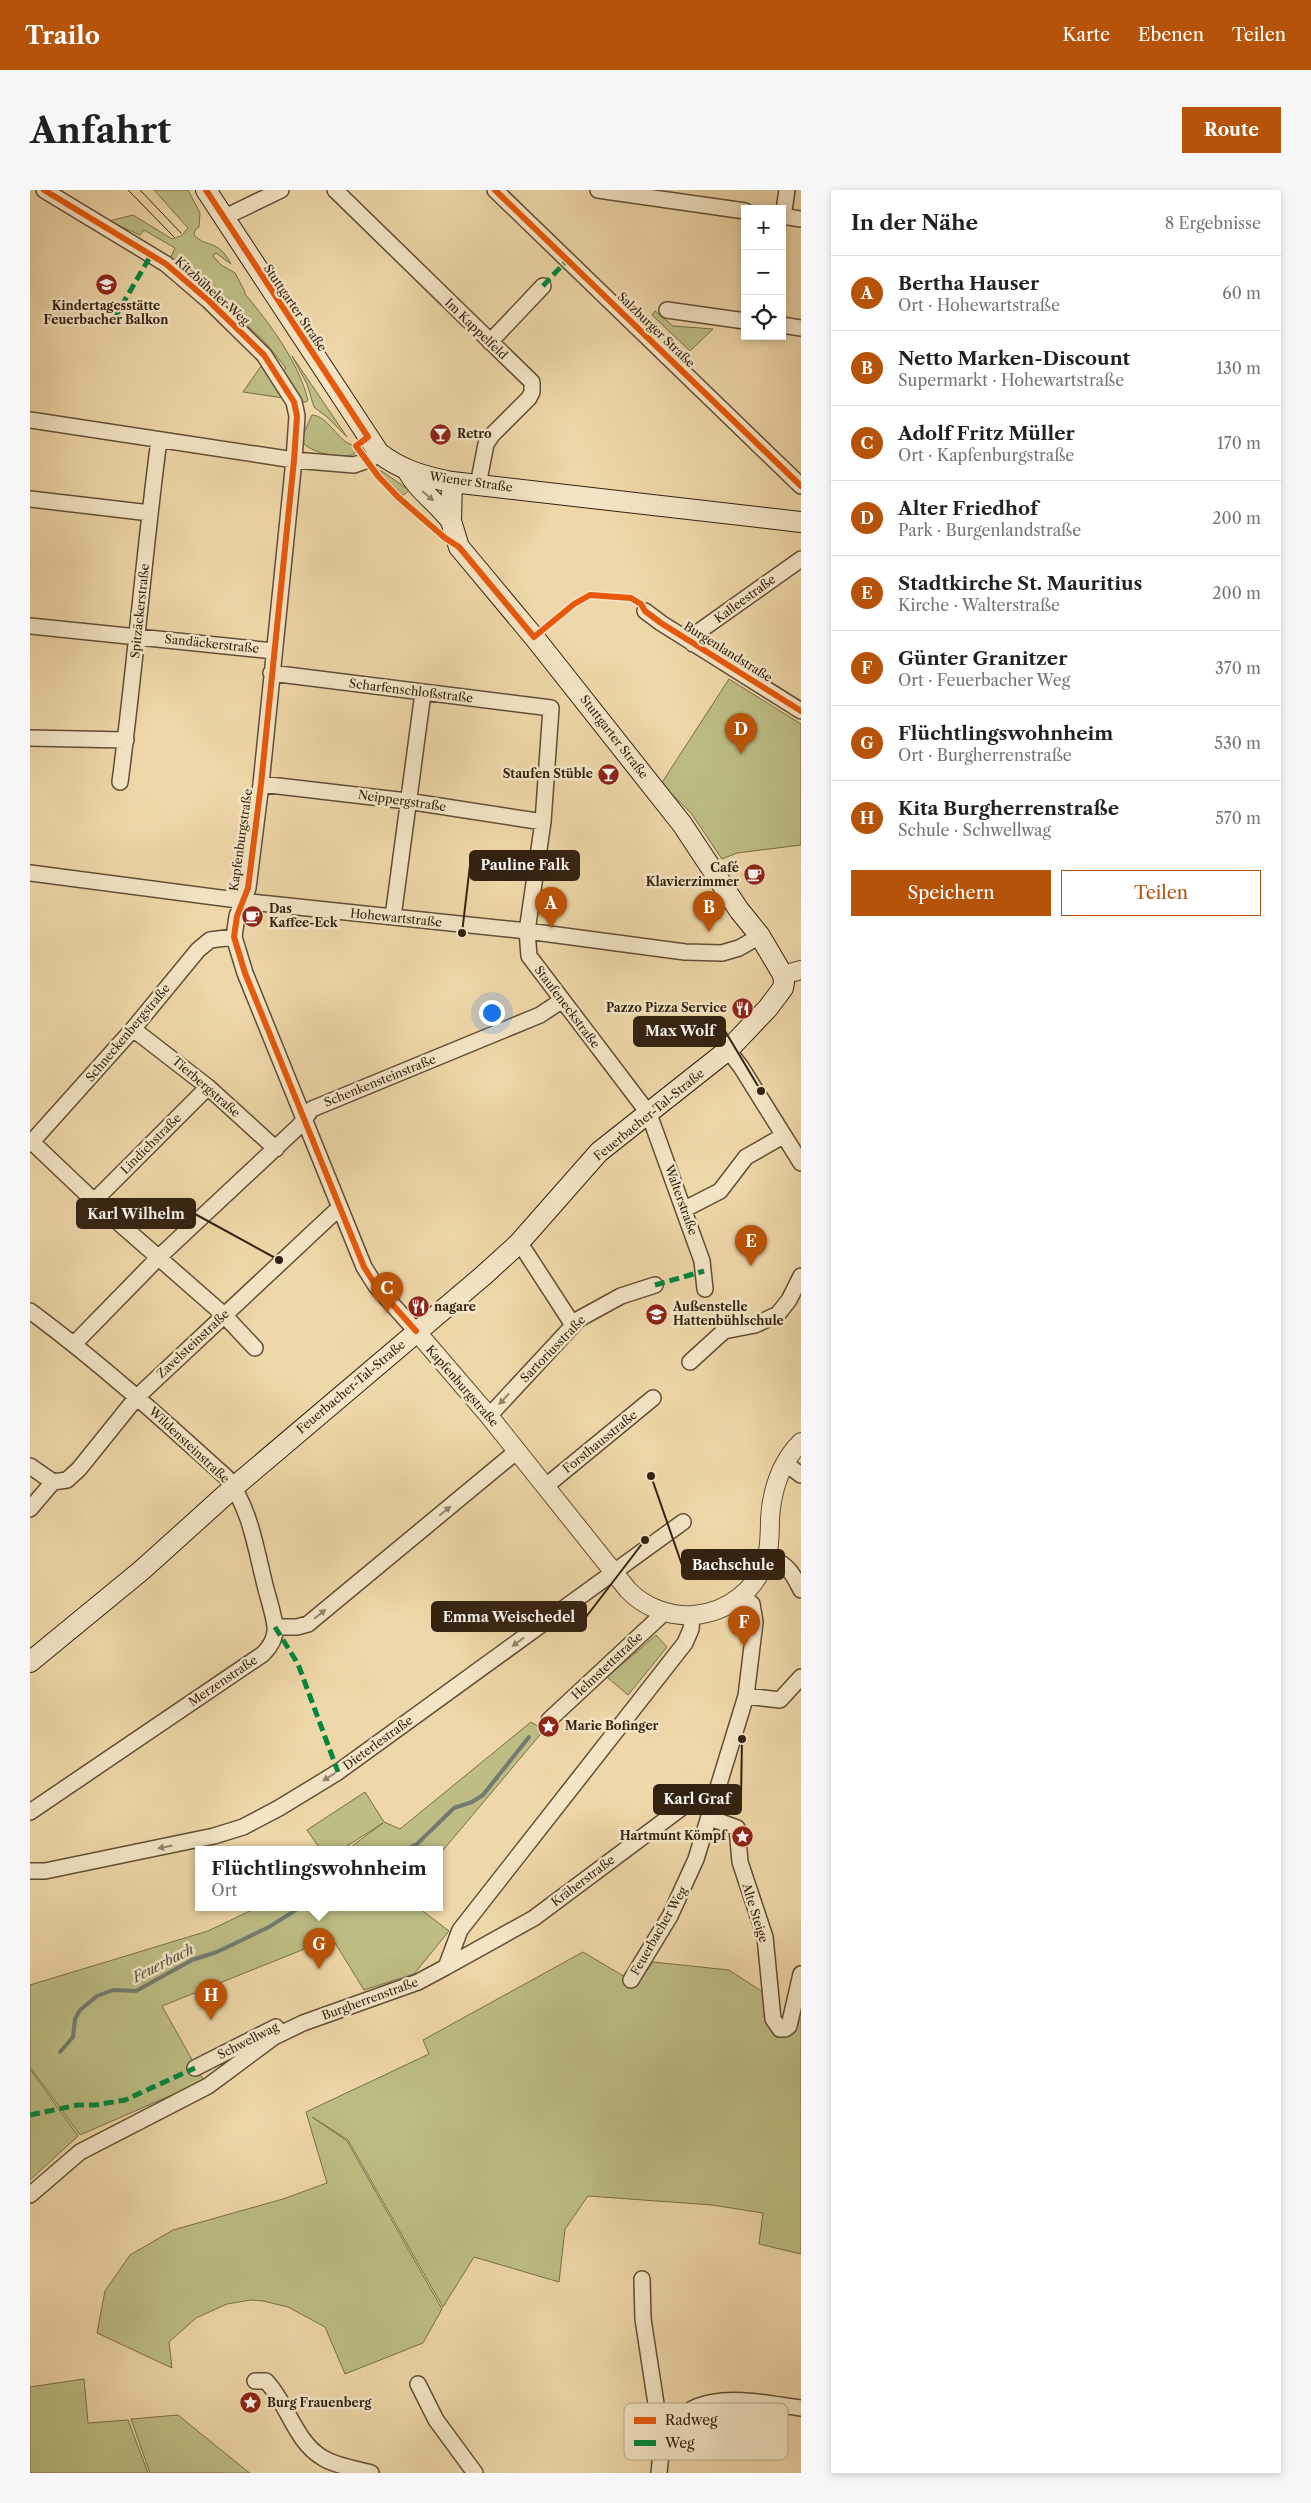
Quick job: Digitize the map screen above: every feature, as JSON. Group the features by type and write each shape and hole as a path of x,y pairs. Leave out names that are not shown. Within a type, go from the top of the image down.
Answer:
{"main road":[{"name":"Stuttgarter Straße","path":"206,190 222,218 379,453"},
{"name":"Wiener Straße","path":"379,453 407,470 452,482 801,522"},
{"path":"407,470 416,486 442,508 452,522"},
{"name":"Stuttgarter Straße","path":"452,482 452,522 459,547 534,637 657,792 703,853 739,910 792,973"},
{"name":"Feuerbacher-Tal-Straße","path":"30,1662 142,1570 234,1487 518,1244 599,1152 728,1050 778,997 792,973"}],"street":[{"name":"Kitzbüheler Weg","path":"44,190 166,264 209,301 264,355 294,402 297,416 294,460"},
{"path":"222,218 281,190"},
{"name":"Im Kappelfeld","path":"335,190 532,382 533,388 529,398 492,435 486,444 478,484"},
{"name":"Salzburger Straße","path":"495,190 801,486"},
{"path":"598,190 741,210"},
{"path":"785,205 787,190"},
{"path":"786,217 801,219"},
{"path":"490,342 543,286"},
{"path":"667,310 741,320"},
{"path":"786,326 801,328"},
{"path":"30,420 294,460 354,465 371,459 379,453"},
{"name":"Spitzäckerstraße","path":"120,782 138,638 159,440"},
{"name":"Kapfenburgstraße","path":"294,460 261,784 248,888 237,916 234,937 245,973 339,1208 370,1278 489,1416 634,1597 665,1612 692,1615 721,1609 743,1596"},
{"path":"30,499 150,512"},
{"name":"Kalleestraße","path":"693,644 701,630 801,559"},
{"name":"Burgenlandstraße","path":"645,611 693,644 801,711"},
{"name":"Sandäckerstraße","path":"30,626 138,638 165,638 274,651"},
{"name":"Scharfenschloßstraße","path":"271,673 552,708"},
{"path":"393,917 407,801 423,693"},
{"name":"Staufeneckstraße","path":"552,708 543,822 527,931 529,956 649,1114"},
{"path":"30,738 126,740"},
{"name":"Neippergstraße","path":"261,784 407,801 543,822"},
{"name":"Hohewartstraße","path":"30,873 243,901 527,931 686,952 722,953 739,948 760,936"},
{"name":"Schneckenbergstraße","path":"32,1143 133,1029 198,950 210,940 234,937"},
{"name":"Schenkensteinstraße","path":"74,1344 159,1257 276,1149 305,1120 312,1110 540,1015 561,1000"},
{"name":"Tierbergstraße","path":"133,1029 208,1087 276,1149"},
{"path":"728,1050 741,1067 801,1163"},
{"name":"Lindichstraße","path":"94,1201 208,1087"},
{"name":"Walterstraße","path":"649,1114 685,1209 702,1261 705,1289"},
{"path":"685,1209 720,1191 746,1157 783,1136"},
{"path":"32,1143 94,1201 224,1315 255,1348"},
{"name":"Zavelsteinstraße","path":"30,1509 53,1482 67,1480 79,1469 137,1397 339,1208"},
{"path":"518,1244 573,1325"},
{"path":"690,1362 724,1331 755,1325 778,1314 790,1300 801,1276"},
{"name":"Sartoriusstraße","path":"489,1416 573,1325 608,1302 655,1285"},
{"name":"Wildensteinstraße","path":"30,1311 74,1344 137,1397 226,1477 234,1487 241,1498 251,1531 275,1627"},
{"name":"Forsthausstraße","path":"546,1486 653,1398"},
{"path":"743,1596 761,1571 767,1557 773,1494 785,1464 801,1442"},
{"path":"275,1627 297,1627 308,1624 517,1451"},
{"path":"785,1464 801,1475"},
{"path":"30,1466 53,1482"},
{"name":"Dieterlestraße","path":"30,1871 45,1871 182,1844 243,1826 279,1808 338,1772 683,1522"},
{"path":"767,1557 786,1564 792,1570 801,1590"},
{"name":"Feuerbacher Weg","path":"631,1980 684,1889 710,1818 716,1792 746,1696 755,1622 752,1604 743,1596"},
{"name":"Helmstettstraße","path":"549,1720 665,1612"},
{"path":"446,1967 460,1930 685,1643 691,1629 692,1615"},
{"name":"Merzenstraße","path":"30,1812 263,1654 271,1644 275,1627"},
{"path":"746,1696 780,1700 801,1677"},
{"name":"Kräherstraße","path":"446,1967 534,1918 700,1794 716,1792"},
{"name":"Alte Steige","path":"710,1818 737,1828 740,1862 764,1937 771,2005 776,2026 785,2030 789,2026 801,1974"},
{"name":"Burgherrenstraße","path":"30,2195 80,2152 208,2086 274,2037 303,2023 418,1982 446,1967"},
{"name":"Schwellwag","path":"195,2068 274,2027 289,2022 303,2023"},
{"path":"642,2279 643,2319 656,2403"},
{"path":"255,2381 266,2381 276,2392 308,2448 324,2459 371,2473"},
{"path":"418,2384 436,2420 475,2473"},
{"path":"710,2403 722,2401 760,2403"},
{"path":"788,2406 801,2408"},
{"path":"659,2473 660,2460"}],"green space":[{"path":"154,190 188,190 200,213 199,227 195,230 194,235 204,242 217,247 226,256 231,264 216,253 213,256 221,265 235,273 245,294 282,344 303,385 308,400 306,402 302,402 283,371 286,368 264,341 182,265 180,267 170,259 175,248 144,230 140,235 109,221 133,215 172,239 181,236 188,228"},
{"path":"655,311 673,326 713,329 690,351 652,315"},
{"path":"292,356 347,437 314,407 307,384"},
{"path":"261,366 283,398 243,392"},
{"path":"312,415 323,419 352,445 355,450 354,454 349,456 328,455 304,444 303,435"},
{"path":"378,470 409,490 404,495 401,494"},
{"path":"729,679 801,724 801,845 737,853 722,859 691,813 661,784"},
{"path":"656,1635 667,1647 628,1695 607,1677"},
{"path":"531,1722 544,1730 443,1850 443,1846 352,1846 383,1823 347,1846 318,1846 307,1830 365,1792 384,1822 400,1829"},
{"path":"250,1911 423,1911 449,1931 414,1974 364,1990 332,1938 162,2006 204,2081 80,2135 30,2067 30,1985 208,1931"},
{"path":"583,1952 637,1984 653,1962 729,1970 766,1994 774,2035 790,2031 801,2003 801,2254 759,2244 763,2213 712,2205 588,2196 565,2229 559,2282 474,2257 443,2307 348,2140 312,2117 347,2141 442,2309 423,2343 345,2374 325,2327 288,2307 251,2300 227,2304 196,2318 169,2342 172,2368 97,2333 105,2291 130,2255 173,2230 283,2199 327,2183 306,2112 429,2054 423,2040"},
{"path":"30,2069 78,2136 30,2180"},
{"path":"84,2379 88,2423 128,2420 148,2473 30,2473 30,2387"},
{"path":"178,2415 250,2473 150,2473 131,2419"}],"waterway":[{"name":"Feuerbach","path":"413,1846 454,1808 472,1802 483,1795 529,1737"},
{"name":"Feuerbach","path":"60,2052 73,2037 75,2019 80,2010 97,1996 113,1990 136,1991 192,1960 217,1952 269,1927 294,1911"}],"tram line":[{"path":"128,190 174,237"},
{"path":"140,190 181,233"}],"marked path":[{"path":"114,319 151,255"},
{"path":"543,286 567,260"},
{"path":"655,1285 704,1271"},
{"path":"275,1627 298,1664 338,1772"},
{"path":"30,2115 78,2105 95,2105 125,2100 195,2068"}],"cycle path":[{"path":"44,190 166,264 209,301 264,355 294,402 297,416 294,460 261,784 248,888 237,916 234,937 245,973 364,1267 376,1286 416,1331"},
{"path":"206,190 368,437 356,446 378,476 398,497 445,538 459,547 534,637 574,604 590,595 631,598 641,604 645,611 661,623 801,711"},
{"path":"495,190 801,486"}],"place":[{"name":"Kindertagesstätte Feuerbacher Balkon","path":"106,285"},
{"name":"Retro","path":"441,434"},
{"name":"Alter Friedhof","path":"741,754"},
{"name":"Staufen Stüble","path":"609,774"},
{"name":"Café Klavierzimmer","path":"755,875"},
{"name":"Das Kaffee-Eck","path":"253,916"},
{"name":"Bertha Hauser","path":"551,928"},
{"name":"Netto Marken-Discount","path":"709,932"},
{"name":"Pauline Falk","path":"462,933"},
{"name":"Pazzo Pizza Service","path":"743,1008"},
{"name":"Max Wolf","path":"761,1091"},
{"name":"Karl Wilhelm","path":"279,1260"},
{"name":"Stadtkirche St. Mauritius","path":"751,1266"},
{"name":"nagare","path":"418,1307"},
{"name":"Adolf Fritz Müller","path":"387,1313"},
{"name":"Außenstelle Hattenbühlschule","path":"657,1314"},
{"name":"Bachschule","path":"651,1476"},
{"name":"Emma Weischedel","path":"645,1540"},
{"name":"Günter Granitzer","path":"744,1647"},
{"name":"Marie Bofinger","path":"549,1726"},
{"name":"Karl Graf","path":"742,1739"},
{"name":"Hartmunt Kömpf","path":"742,1836"},
{"name":"Flüchtlingswohnheim","path":"319,1969"},
{"name":"Kita Burgherrenstraße","path":"211,2020"},
{"name":"Burg Frauenberg","path":"251,2403"}]}
